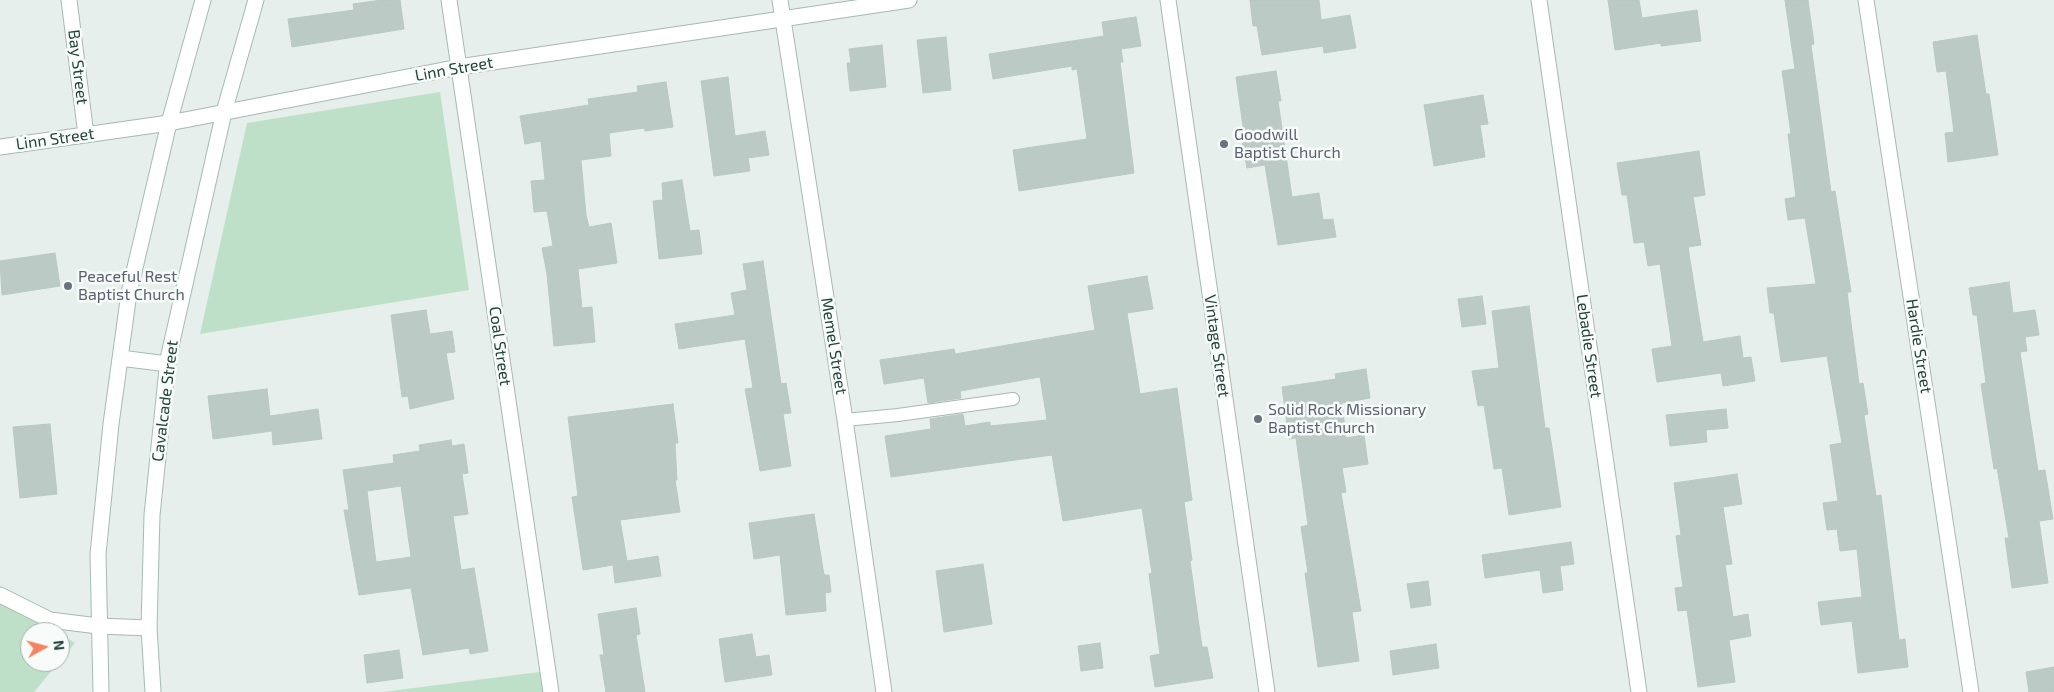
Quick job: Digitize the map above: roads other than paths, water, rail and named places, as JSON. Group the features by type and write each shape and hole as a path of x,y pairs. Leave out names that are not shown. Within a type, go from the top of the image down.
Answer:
{"street":[{"name":"Bay Street","path":"69,0 86,135"},
{"path":"101,692 98,626 98,554 129,292 169,123 202,0"},
{"name":"Cavalcade Street","path":"153,692 149,628 152,514 168,364 224,112 256,0"},
{"name":"Coal Street","path":"449,0 551,692"},
{"name":"Memel Street","path":"780,0 845,420 884,692"},
{"name":"Linn Street","path":"0,147 169,123 459,67 909,0"},
{"name":"Vintage Street","path":"1168,0 1267,692"},
{"name":"Lebadie Street","path":"1539,0 1639,692"},
{"name":"Hardie Street","path":"1866,0 1971,692"},
{"path":"120,358 168,364"},
{"path":"0,595 50,620 98,626 149,628"}],"lane":[{"path":"845,420 898,415 1013,399"}],"place":[{"name":"Goodwill Baptist Church","path":"1224,144"},
{"name":"Peaceful Rest Baptist Church","path":"68,286"},
{"name":"Solid Rock Missionary Baptist Church","path":"1258,419"}]}
